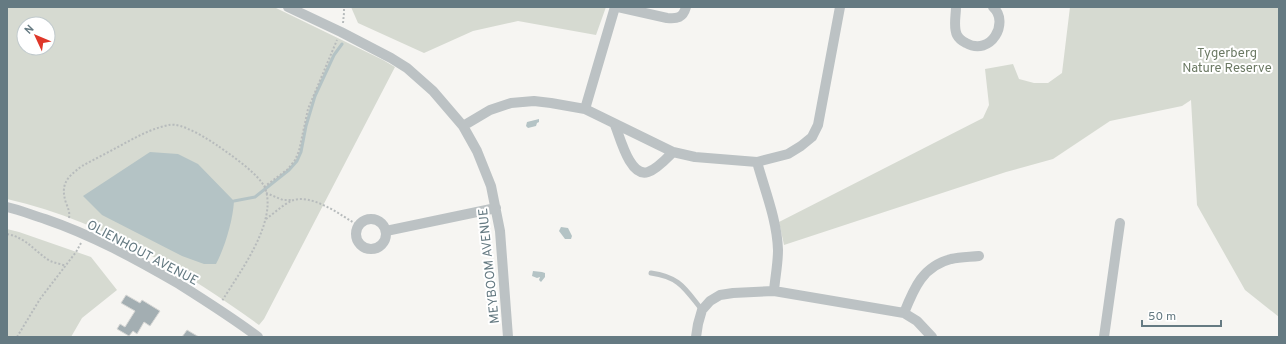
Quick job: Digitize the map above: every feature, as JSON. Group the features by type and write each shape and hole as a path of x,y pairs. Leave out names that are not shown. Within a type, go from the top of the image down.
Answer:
{"street":[{"path":"585,110 615,7"},
{"path":"618,7 675,19 680,17 685,12 686,7"},
{"path":"464,126 490,110 511,103 534,101 585,110 673,152 695,157 757,162 788,154 812,137 818,125 840,7"},
{"path":"956,7 955,30 958,36 962,41 979,47 987,45 993,40 997,32 999,14 993,7"},
{"name":"MEYBOOM AVENUE","path":"293,8 391,58 407,68 433,90 464,126 484,167 491,186 496,208 500,231 508,337"},
{"path":"615,125 629,160 637,171 643,173 649,172 673,152"},
{"path":"757,162 775,223 777,237 778,252 774,291"},
{"name":"OLIENHOUT AVENUE","path":"7,207 85,234 156,270 218,308 258,337"},
{"path":"386,231 496,208"},
{"path":"371,219 381,223 386,231 382,245 368,249 364,247 357,240 356,235 358,226 366,220 371,219"},
{"path":"1104,337 1120,223"},
{"path":"904,312 914,288 924,274 936,265 951,259 979,256"},
{"path":"696,337 702,310 710,301 720,295 774,291 904,312 918,321 932,337"}],"lane":[{"path":"651,273 664,275 676,280 689,293 702,310"}],"path":[{"path":"264,187 288,169 295,160 299,151 308,109 341,32 344,7"},
{"path":"68,219 69,210 63,194 64,183 72,173 82,166 148,131 171,124 188,129 210,140 248,168 264,187 267,205 266,219 255,248 222,302"},
{"path":"266,193 283,200 314,200 358,226"},
{"path":"266,219 292,200"},
{"path":"7,234 16,236 31,245 51,261 66,266"},
{"path":"17,337 40,299 66,266 81,242"}],"green space":[{"path":"7,7 274,7 395,67 264,319 259,325 201,285 139,249 75,220 41,208 7,199"},
{"path":"351,7 606,7 596,35 518,21 473,31 424,53 358,23"},
{"name":"Tygerberg Nature Reserve","path":"1070,7 1279,7 1279,317 1245,290 1197,205 1191,100 1182,106 1110,121 1053,159 1006,172 784,245 779,222 983,118 989,105 985,69 1013,64 1019,79 1034,83 1048,83 1062,73"},
{"path":"7,229 91,257 117,290 82,318 71,337 7,337"}],"shaded area":[{"path":"539,119 536,126 528,128 526,126 527,122"},
{"path":"150,152 178,154 198,164 234,201 228,233 216,264 204,264 182,256 102,215 83,196"},
{"path":"561,227 568,228 572,236 571,239 565,239 559,231"},
{"path":"533,271 545,273 545,277 541,282 539,280 540,277 537,278 532,276"}],"building":[{"path":"126,295 140,303 142,300 160,311 150,326 144,322 137,334 133,331 129,336 117,329 120,324 125,327 135,311 121,303"},
{"path":"187,330 199,337 182,337"}],"waterway":[{"path":"234,201 255,197 289,170 297,161 301,152 306,126 315,96 334,55 342,44"}]}
